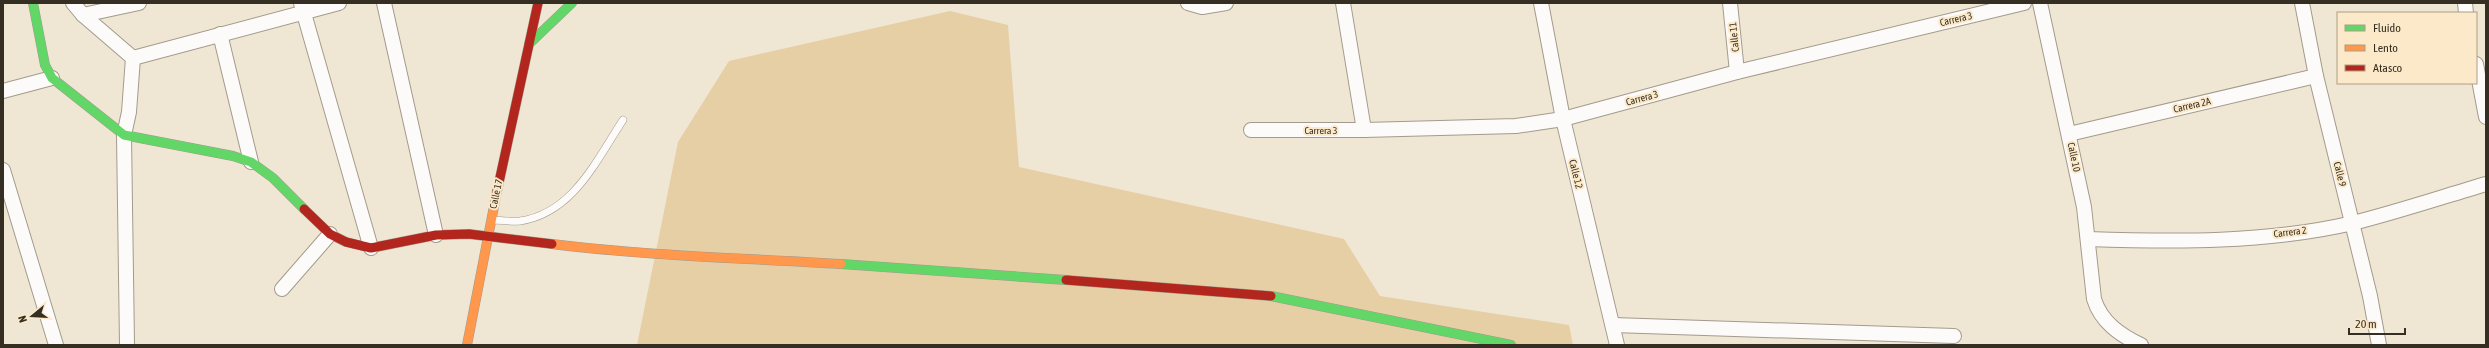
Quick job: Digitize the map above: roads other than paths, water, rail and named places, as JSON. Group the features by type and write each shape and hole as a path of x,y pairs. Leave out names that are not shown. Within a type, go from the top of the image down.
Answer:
{"street":[{"path":"33,3 45,65 52,78 124,135 233,156 251,162 273,178 330,234 346,242 371,248 436,235 487,236 600,250 657,254 731,256 1259,294 1511,345"},
{"path":"73,3 83,15 133,58"},
{"path":"83,15 139,3"},
{"path":"133,58 220,34 302,7 339,3"},
{"path":"384,3 436,235"},
{"name":"Calle 17","path":"468,345 490,220 538,3"},
{"path":"529,44 572,3"},
{"path":"1189,3 1202,7 1226,3"},
{"path":"1343,3 1364,130"},
{"name":"Calle 12","path":"1540,3 1563,119 1613,325 1616,345"},
{"name":"Calle 11","path":"1730,3 1737,72"},
{"name":"Carrera 3","path":"1251,130 1364,130 1516,126 1563,119 1737,72 2024,3"},
{"name":"Calle 10","path":"2040,3 2084,207 2098,312 2112,327 2141,345"},
{"name":"Calle 9","path":"2302,3 2316,76 2370,296 2379,345"},
{"path":"302,7 371,248"},
{"path":"220,34 251,162"},
{"path":"127,345 124,135 129,112 133,58"},
{"path":"2477,69 2486,117"},
{"name":"Carrera 2A","path":"2069,134 2316,76"},
{"path":"3,91 52,78"},
{"path":"3,170 56,345"},
{"name":"Carrera 2","path":"2088,239 2219,239 2290,233 2352,223 2486,184"},
{"path":"282,289 330,234"},
{"path":"1613,325 1954,336"}],"lane":[{"path":"490,220 519,221 540,216 560,206 577,189 623,120"}]}
